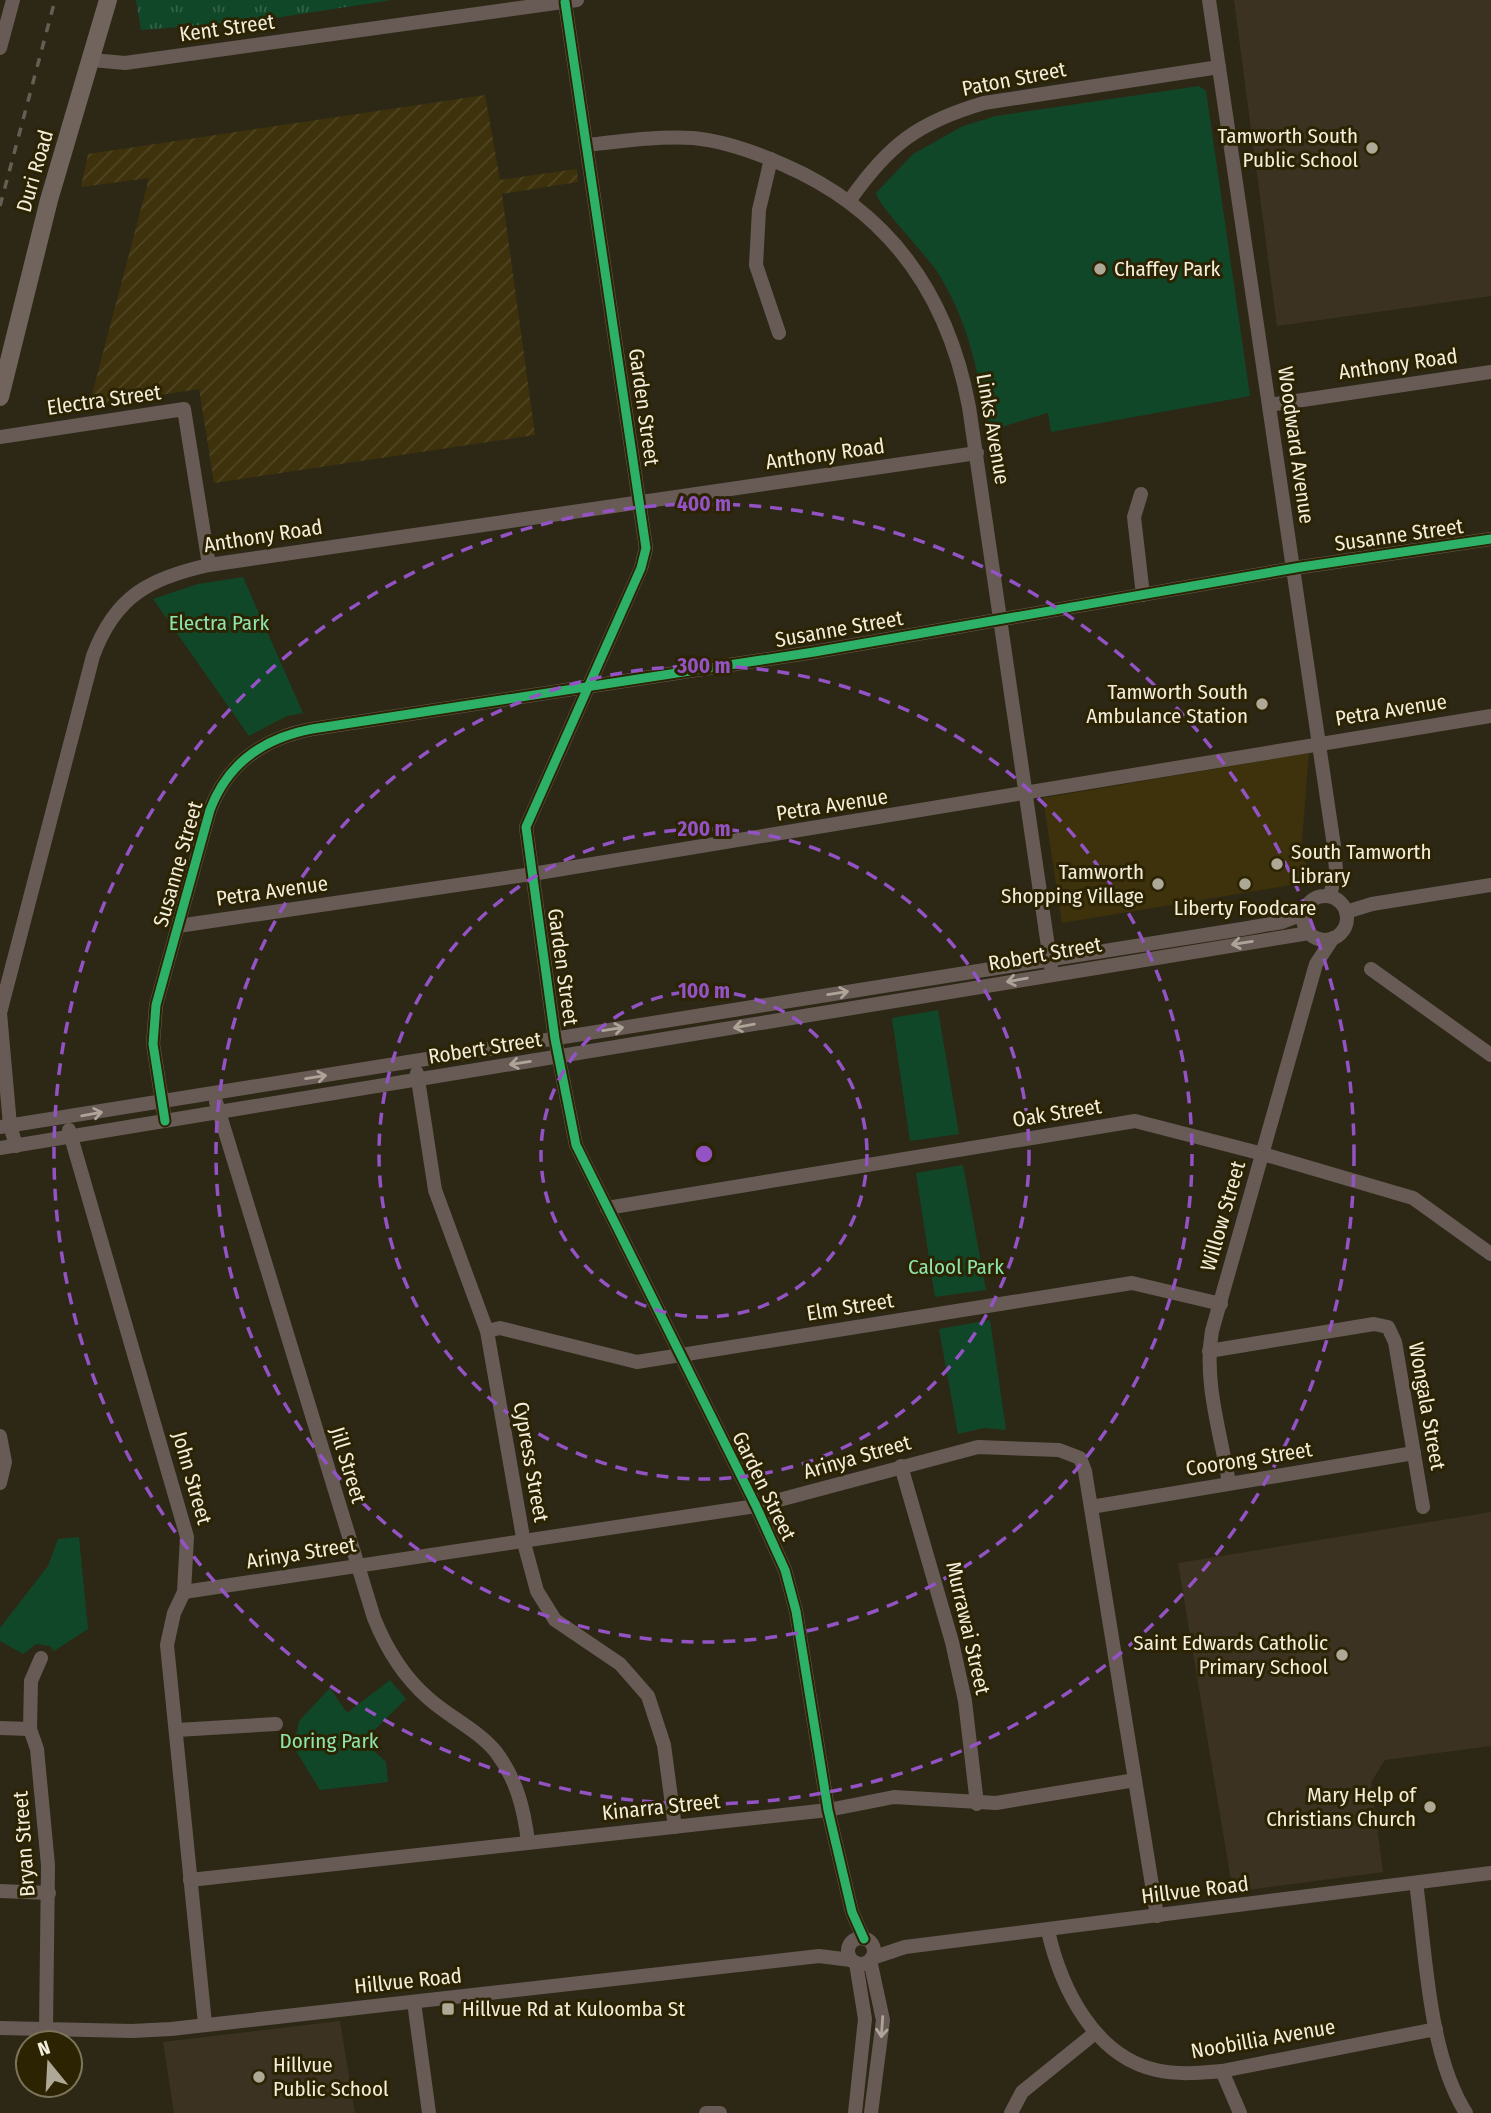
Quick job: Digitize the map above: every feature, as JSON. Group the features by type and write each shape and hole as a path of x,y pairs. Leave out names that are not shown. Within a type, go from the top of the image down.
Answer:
{"main road":[{"name":"Duri Road","path":"0,397 50,200 108,0"}],"street":[{"path":"0,48 13,0"},
{"name":"Woodward Avenue","path":"1209,0 1334,846 1336,870 1331,896"},
{"name":"Kent Street","path":"92,60 125,63 571,1"},
{"name":"Garden Street","path":"571,1 587,145 645,537 644,557 527,821 555,1039 571,1133 756,1506 790,1585 828,1810 861,1951 883,2020 871,2113"},
{"name":"Paton Street","path":"850,200 872,169 894,148 923,126 952,113 984,103 1219,67"},
{"name":"Links Avenue","path":"587,145 693,138 723,142 771,159 850,200 878,225 905,257 944,320 964,377 977,453 1003,618 1052,974"},
{"path":"771,159 759,210 756,265 779,332"},
{"name":"Anthony Road","path":"1269,405 1491,372"},
{"name":"Electra Street","path":"0,437 184,410 209,565"},
{"name":"Anthony Road","path":"16,1146 5,1126 0,1013 93,656 107,625 131,596 165,576 209,565 977,453"},
{"path":"1141,494 1134,517 1143,595"},
{"name":"Susanne Street","path":"165,1121 153,1044 156,1005 216,792 244,758 256,748 276,738 308,730 585,688 1293,569 1491,539"},
{"name":"Petra Avenue","path":"178,926 532,874 1027,794 1318,742 1491,716"},
{"path":"1346,912 1372,904 1491,885"},
{"path":"1331,896 1340,902 1346,912 1346,925 1333,938 1322,940 1310,934 1303,914 1310,901 1331,896"},
{"name":"Robert Street","path":"5,1126 1272,924 1303,914"},
{"name":"Robert Street","path":"0,1148 1052,974 1310,934"},
{"name":"Willow Street","path":"1310,934 1316,964"},
{"name":"Willow Street","path":"1229,1483 1209,1351 1316,964 1333,938"},
{"path":"1371,969 1491,1055"},
{"name":"Cypress Street","path":"415,1061 435,1190 487,1331 524,1543 537,1591 555,1620 620,1664 648,1696 664,1745 675,1827"},
{"name":"Jill Street","path":"214,1094 356,1565 379,1632 405,1674 428,1698 494,1750 507,1768 524,1807 528,1842"},
{"name":"John Street","path":"65,1118 184,1522 188,1550 184,1591 173,1613 167,1645 205,2024"},
{"name":"Oak Street","path":"607,1208 1135,1121 1263,1154 1413,1198 1491,1254"},
{"name":"Elm Street","path":"487,1331 500,1328 637,1362 1132,1283 1221,1304"},
{"name":"Wongala Street","path":"1209,1351 1374,1324 1388,1327 1395,1342 1423,1507"},
{"path":"0,1436 5,1462 0,1483"},
{"name":"Arinya Street","path":"184,1591 524,1543 756,1506 978,1447 1059,1450 1074,1454 1084,1464 1157,1916"},
{"name":"Coorong Street","path":"1091,1507 1413,1453"},
{"name":"Murrawai Street","path":"901,1466 952,1642 965,1701 977,1804"},
{"name":"Bryan Street","path":"41,1658 31,1681 30,1729 37,1749 49,1893 46,2029"},
{"path":"177,1730 276,1724"},
{"path":"0,1728 30,1729"},
{"name":"Kinarra Street","path":"190,1880 828,1810 894,1797 977,1804 1135,1780"},
{"name":"Hillvue Road","path":"84,2030 132,2031 205,2024 1048,1931 1491,1872"},
{"path":"1416,1883 1436,2029 1447,2075 1466,2113"},
{"path":"0,1891 49,1893"},
{"name":"Noobillia Avenue","path":"1048,1931 1062,1974 1095,2033 1132,2062 1157,2071 1186,2074 1222,2071 1436,2029"},
{"name":"Garden Street","path":"855,2113 865,2019 861,1951"},
{"path":"414,2002 429,2113"},
{"name":"Hillvue Road","path":"0,2028 46,2029"},
{"path":"1011,2113 1022,2092 1095,2033"},
{"path":"1222,2071 1240,2113"},
{"path":"706,2113 720,2113"}],"shaded area":[{"name":"Tamworth South Public School","path":"1234,0 1491,0 1491,296 1277,326"},
{"path":"485,95 500,180 577,169 578,182 502,194 535,435 214,483 199,389 89,406 149,178 81,187 88,154"},
{"name":"Tamworth Shopping Village","path":"1309,753 1302,840 1309,882 1062,923 1043,798"},
{"name":"Saint Edwards Catholic Primary School","path":"1491,1512 1491,1746 1385,1760 1371,1782 1383,1872 1233,1892 1178,1563"},
{"name":"Hillvue Public School","path":"340,2021 355,2113 174,2113 163,2042"}],"green space":[{"path":"136,0 392,0 255,21 141,30"},
{"name":"Chaffey Park","path":"1199,86 1206,91 1250,396 1051,432 1048,413 988,431 971,349 958,311 938,273 885,209 876,193 913,154 963,126 996,116"},
{"name":"Electra Park","path":"243,577 303,713 287,716 249,736 153,599 198,584"},
{"path":"938,1010 959,1134 910,1141 892,1018"},
{"name":"Calool Park","path":"963,1165 986,1290 935,1297 916,1173"},
{"name":"Calool Park","path":"990,1320 1006,1430 984,1428 958,1434 939,1329"},
{"path":"79,1537 88,1629 54,1651 50,1646 36,1644 23,1654 0,1641 0,1628 48,1566 58,1539"},
{"name":"Doring Park","path":"390,1680 406,1699 363,1741 386,1762 388,1782 320,1790 290,1741 297,1732 299,1721 330,1688 347,1713"}],"railway":[{"path":"0,206 55,0"}],"cycle path":[{"path":"565,2 646,548 641,568 526,827 555,1039 576,1145 756,1506 785,1570 796,1611 828,1810 852,1912 864,1939"},
{"path":"165,1121 153,1044 156,1005 210,810 227,778 238,766 263,746 278,739 312,729 814,652 1301,567 1491,539"}],"place":[{"name":"Tamworth South Public School","path":"1372,148"},
{"name":"Chaffey Park","path":"1100,269"},
{"name":"Tamworth South Ambulance Station","path":"1262,704"},
{"name":"South Tamworth Library","path":"1277,864"},
{"name":"Tamworth Shopping Village","path":"1158,884"},
{"name":"Liberty Foodcare","path":"1245,884"},
{"name":"Saint Edwards Catholic Primary School","path":"1342,1655"},
{"name":"Mary Help of Christians Church","path":"1430,1807"},
{"name":"Hillvue Rd at Kuloomba St","path":"448,2009"},
{"name":"Hillvue Public School","path":"259,2077"}]}
